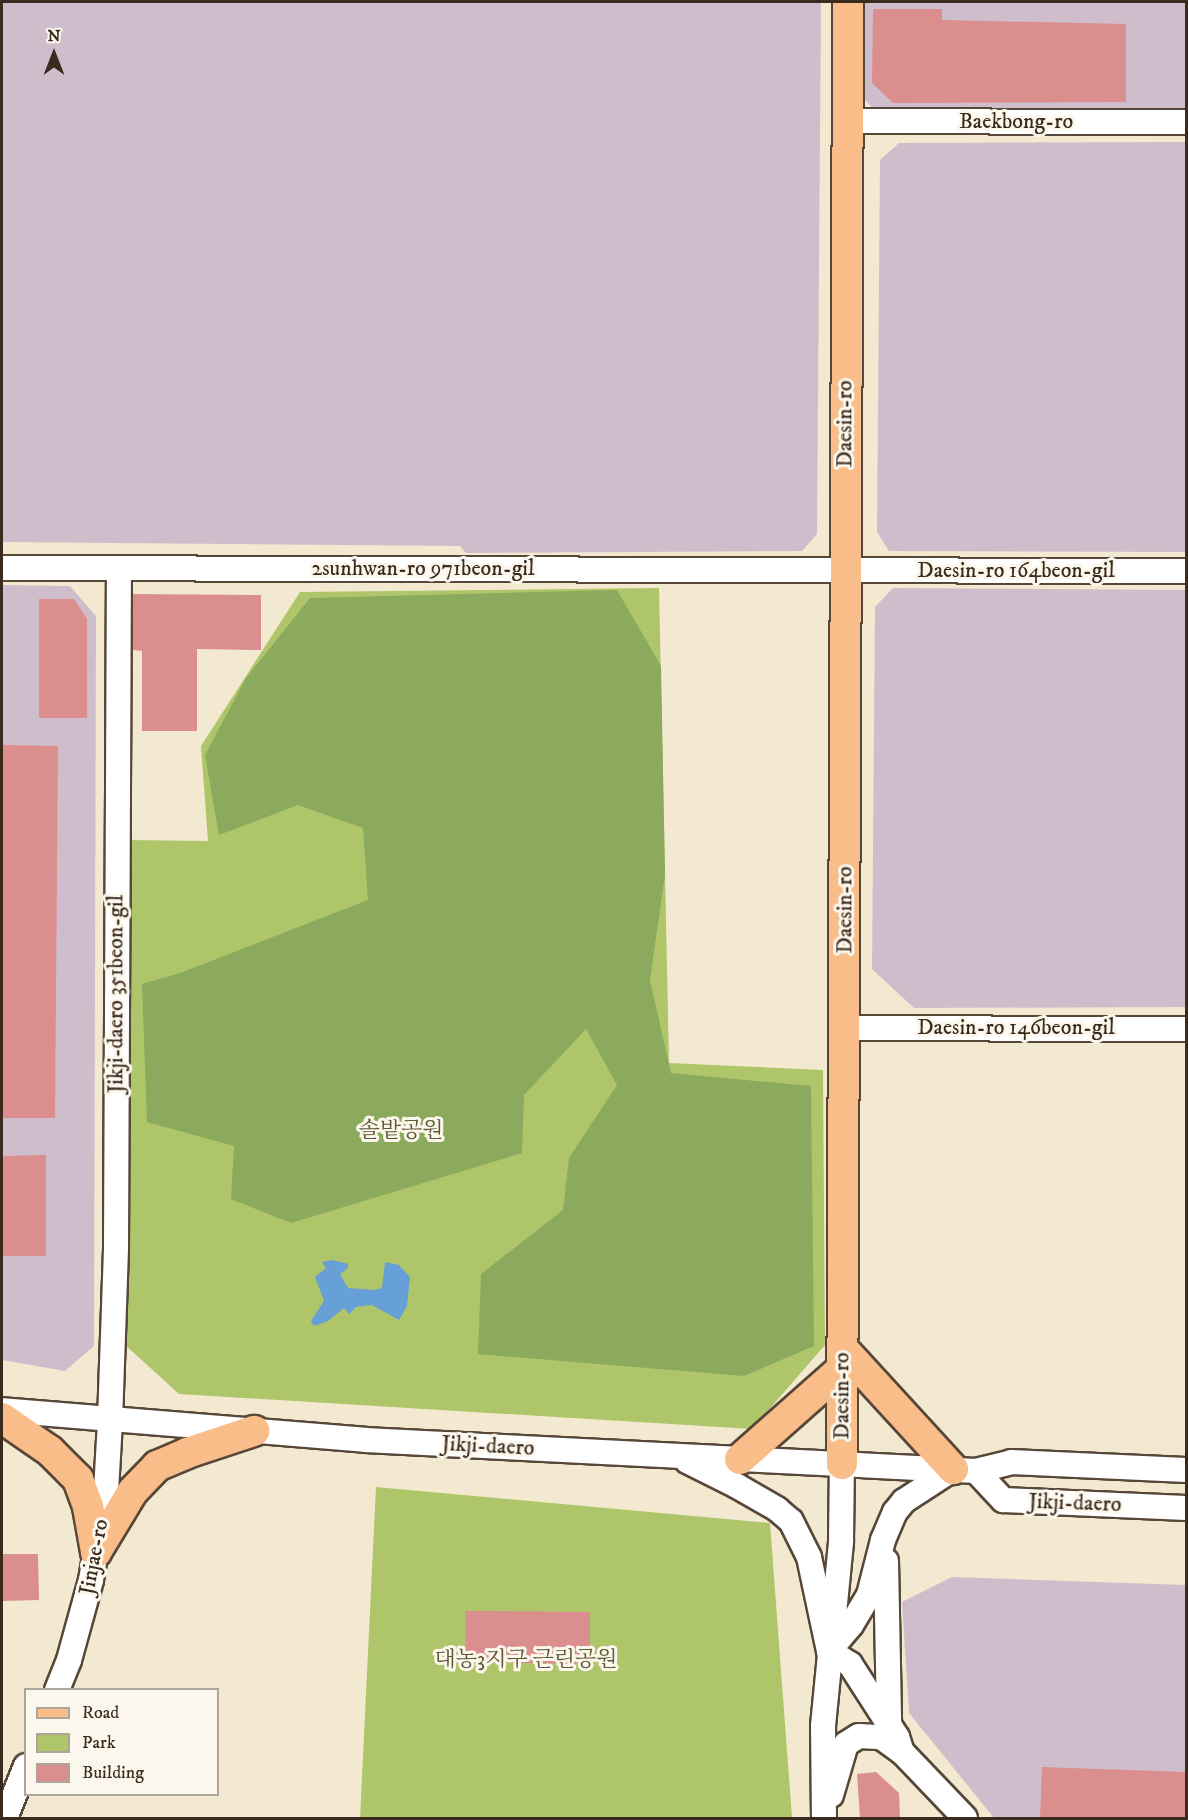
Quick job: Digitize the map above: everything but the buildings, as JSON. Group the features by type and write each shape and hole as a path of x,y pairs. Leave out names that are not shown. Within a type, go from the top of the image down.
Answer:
{"main road":[{"name":"Daesin-ro","path":"842,1464 848,2"},
{"path":"740,1459 843,1359 964,1470"},
{"path":"2,1418 50,1451 78,1479 88,1507 96,1552"},
{"path":"96,1552 133,1491 157,1466 187,1453 254,1431"}],"street":[{"name":"Baekbong-ro","path":"846,121 1186,122"},
{"name":"2sunhwan-ro 971beon-gil","path":"2,568 845,570"},
{"name":"Jikji-daero 351beon-gil","path":"110,1420 116,1246 116,828 119,568"},
{"name":"Daesin-ro 164beon-gil","path":"845,570 1186,571"},
{"name":"Daesin-ro 146beon-gil","path":"845,1028 1186,1029"},
{"name":"Jikji-daero","path":"2,1410 254,1431 740,1459 964,1470 1011,1462 1186,1470"},
{"name":"Jinjae-ro","path":"57,1688 69,1660 96,1552 106,1491 110,1420"},
{"path":"672,1455 737,1486 777,1509 791,1521 809,1557 829,1651 850,1664 889,1723 902,1752"},
{"name":"Daesin-ro","path":"824,1818 823,1726 841,1541 842,1464"},
{"name":"Jikji-daero","path":"964,1470 1003,1500 1186,1508"},
{"path":"829,1651 846,1633 869,1595 886,1534 895,1512 904,1501 964,1470"},
{"path":"886,1534 889,1723"},
{"path":"824,1818 846,1744 859,1736 881,1737 902,1752 965,1818"},
{"path":"5,1818 24,1771"}],"shaded area":[{"path":"2,2 821,2 817,534 802,551 466,553 460,546 2,542"},
{"path":"860,2 1186,2 1186,110 875,111 860,94"},
{"path":"1186,142 1186,552 889,551 877,532 880,160 899,143"},
{"path":"2,585 70,586 96,616 94,1346 65,1371 2,1360"},
{"path":"893,588 1186,590 1186,1007 914,1008 872,969 875,607"},
{"path":"952,1577 1186,1585 1186,1818 994,1818 909,1713 902,1602"}],"green space":[{"name":"솔밭공원","path":"659,588 669,1063 823,1070 825,1345 752,1429 179,1394 123,1343 127,840 208,841 201,746 300,592"},
{"name":"솔밭공원","path":"617,590 661,666 665,875 650,980 671,1073 811,1086 814,1346 744,1376 478,1354 481,1274 563,1210 569,1158 617,1085 586,1029 524,1095 522,1153 291,1223 231,1199 234,1146 147,1122 142,984 183,972 368,900 363,828 298,805 219,835 205,755 246,678 310,598"},
{"name":"대농3지구 근린공원","path":"376,1487 770,1523 792,1818 360,1818"}],"water":[{"path":"333,1260 348,1264 348,1268 340,1274 348,1288 374,1290 382,1288 385,1262 399,1265 410,1277 407,1306 399,1320 372,1305 356,1307 349,1314 344,1308 328,1321 314,1326 311,1321 324,1301 315,1277 326,1268 322,1262"}]}
